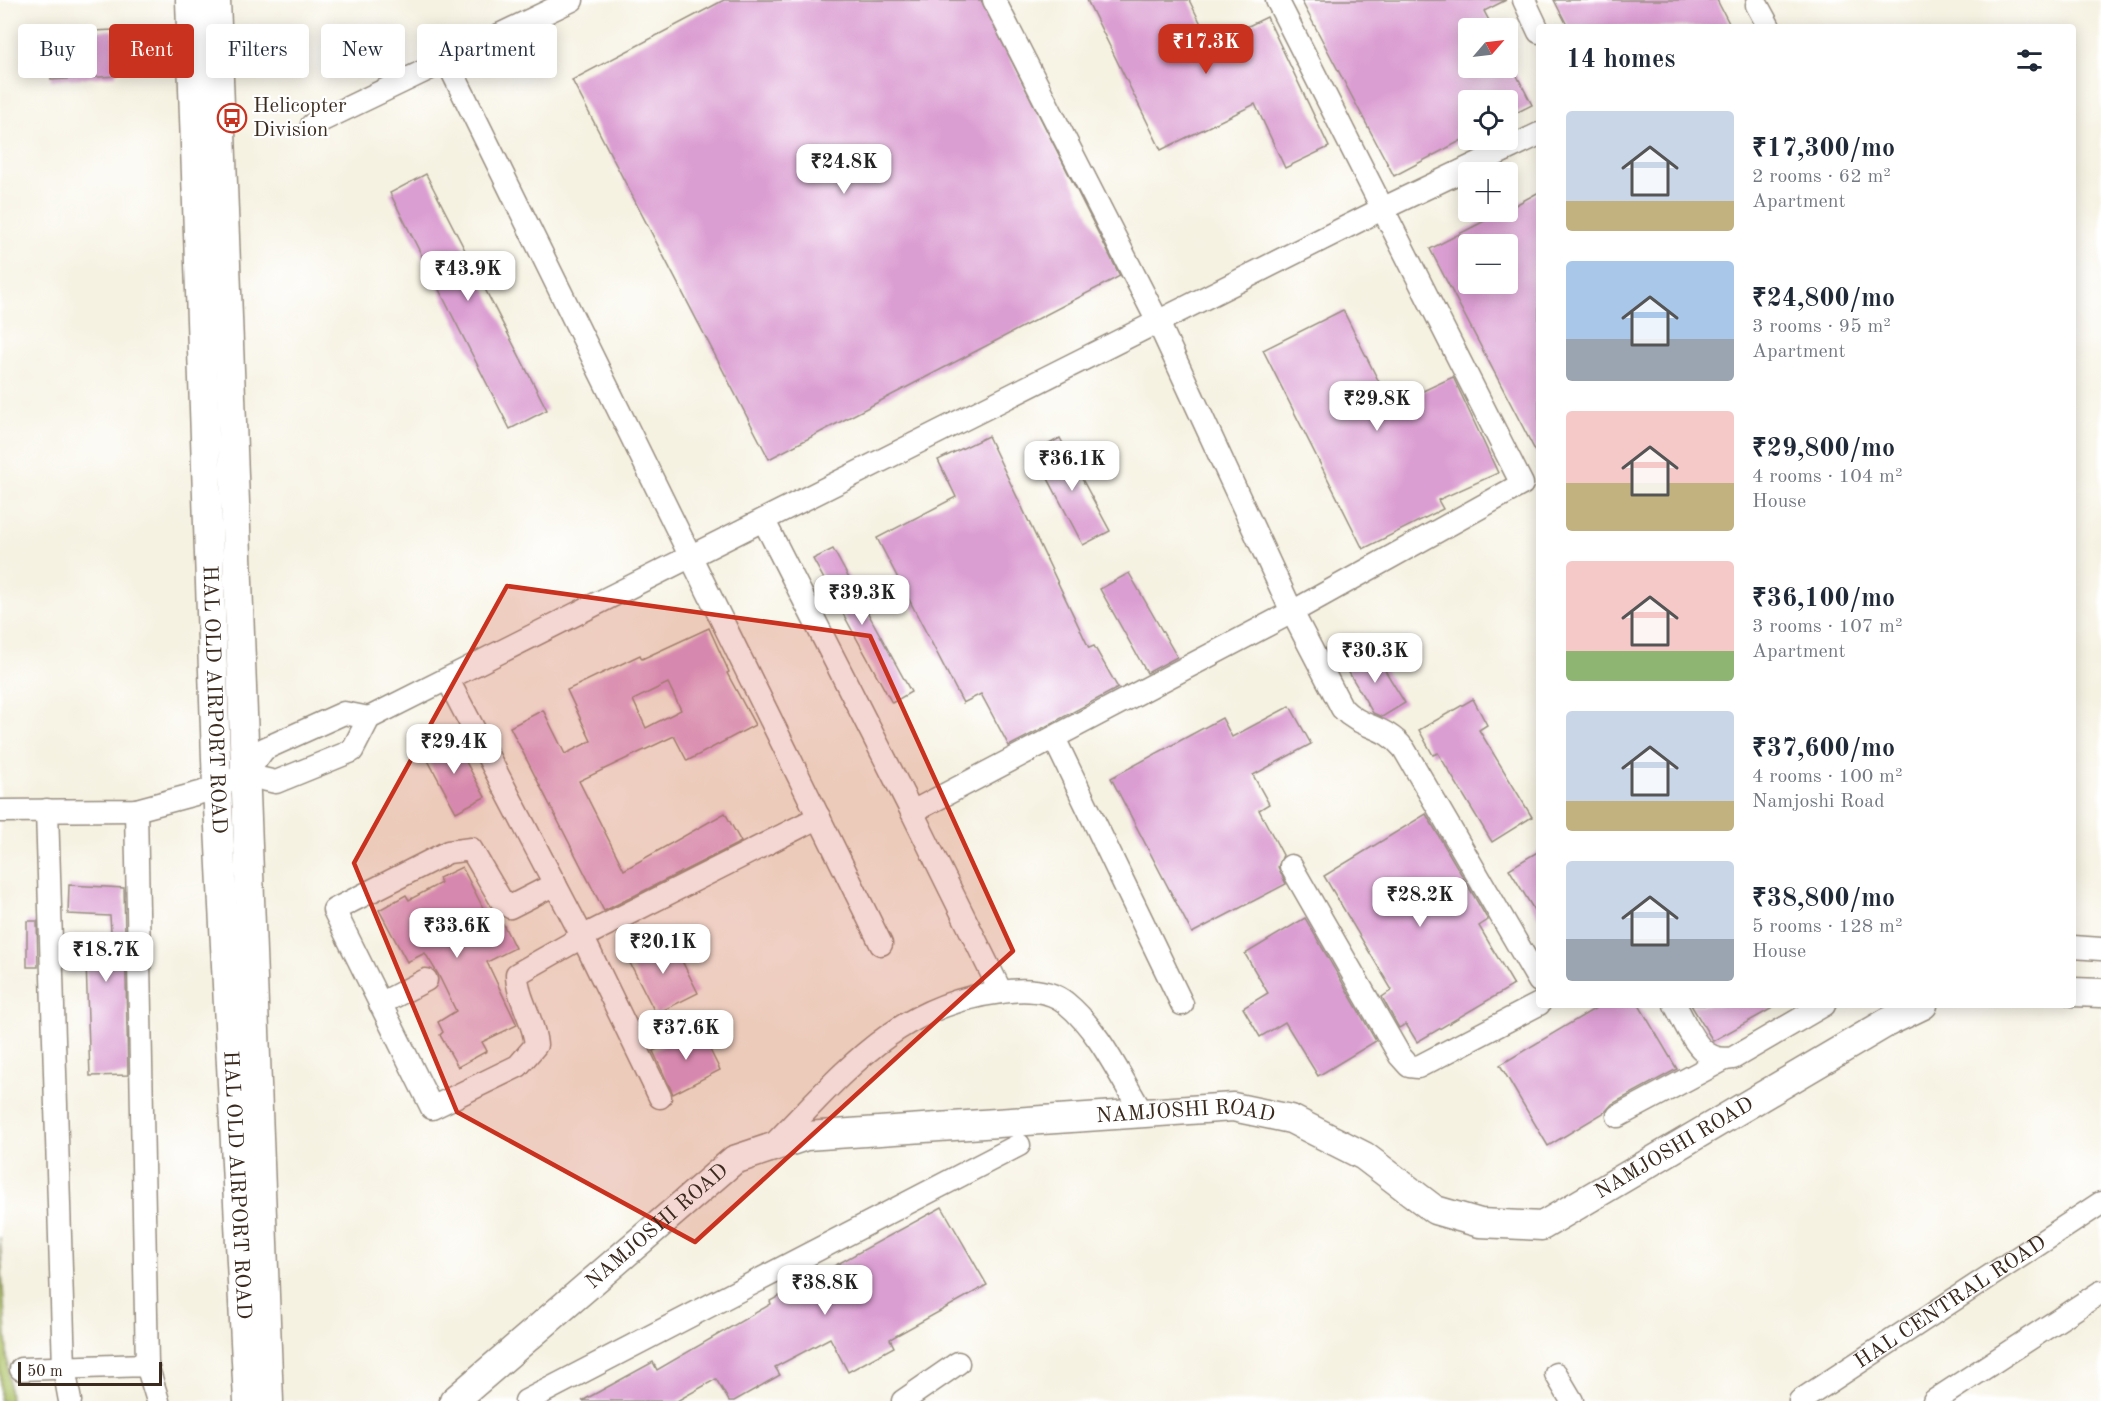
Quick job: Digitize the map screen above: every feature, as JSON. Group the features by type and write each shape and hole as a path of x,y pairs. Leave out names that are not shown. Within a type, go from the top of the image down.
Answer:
{"main road":[{"name":"HAL OLD AIRPORT ROAD","path":"190,0 217,787 248,1401"},
{"name":"HAL OLD AIRPORT ROAD","path":"216,0 269,1401"},
{"path":"2076,992 2101,993"},
{"name":"NAMJOSHI ROAD","path":"454,1401 734,1160 773,1145 806,1136 1233,1107 1291,1119 1364,1156 1435,1210 1480,1223 1542,1226 1888,1022 1917,1008"}],"street":[{"path":"523,24 572,0"},
{"path":"994,0 1158,322 1292,612 1342,708 1354,720 1392,735 1404,749 1536,976"},
{"path":"912,812 1292,612 1522,484 1277,0"},
{"path":"1524,0 1536,26"},
{"path":"1760,2 1768,24"},
{"path":"312,125 417,75"},
{"path":"455,78 881,944"},
{"path":"245,776 264,748 344,713 369,718 448,680 1382,209 1536,135"},
{"path":"764,521 1001,992"},
{"path":"448,680 582,937 660,1097"},
{"path":"0,811 136,810 217,787 245,776 276,782 352,751 369,718"},
{"path":"1054,738 1182,1004"},
{"path":"47,810 64,1368 70,1401"},
{"path":"136,810 147,1365 158,1401"},
{"path":"555,884 510,907 501,900 471,849 462,849 448,852 334,910 432,1108 518,1066 536,1045 535,1028 517,988 517,974 582,937 819,817"},
{"path":"1291,866 1400,1056 1409,1066 1418,1067 1536,1006"},
{"path":"2076,947 2101,949"},
{"path":"380,1004 426,980"},
{"path":"773,1145 868,1048 902,1024 974,995 1001,992 1044,992 1064,1001 1090,1026 1143,1114"},
{"path":"1677,1008 1704,1054 1723,1060"},
{"path":"1618,1116 1723,1060 1733,1058 1819,1008"},
{"path":"526,1401 1019,1145"},
{"name":"HAL CENTRAL ROAD","path":"1806,1399 2101,1203"},
{"path":"1941,1399 2101,1292"},
{"path":"903,1401 958,1363"},
{"path":"21,1369 147,1365"},
{"path":"1556,1374 1572,1401"}],"highlighted area":[{"path":"507,586 870,636 1013,951 695,1242 457,1112 354,863"}],"green space":[{"path":"0,1237 10,1401 0,1401"}],"building":[{"path":"724,0 981,0 1120,276 769,459 572,80"},
{"path":"1087,0 1189,0 1211,44 1267,17 1329,147 1285,168 1255,104 1161,150"},
{"path":"1301,0 1506,0 1484,11 1488,18 1458,18 1458,78 1518,78 1532,105 1518,112 1518,90 1458,90 1458,142 1394,176"},
{"path":"1554,0 1717,0 1729,24 1566,24"},
{"path":"109,30 109,76 97,77 97,31"},
{"path":"51,78 84,78 51,80"},
{"path":"426,174 547,410 510,429 390,193"},
{"path":"1536,194 1536,452 1430,249 1458,235 1458,294 1518,294 1518,234 1459,234 1483,222 1518,222 1518,204"},
{"path":"1343,310 1391,406 1453,377 1498,473 1438,500 1443,509 1363,549 1263,350"},
{"path":"988,436 1089,648 1094,646 1118,688 1009,746 981,694 963,703 877,538 956,497 938,460"},
{"path":"1060,438 1110,531 1083,545 1034,452"},
{"path":"833,549 911,692 892,703 813,559"},
{"path":"1129,573 1177,657 1147,673 1100,589"},
{"path":"709,628 729,672 727,673 755,725 687,761 674,736 579,781 624,870 725,813 741,842 604,911 510,727 543,710 565,754 591,741 567,690 640,655 642,659","holes":["668,683 681,710 646,728 633,700"]},
{"path":"1372,649 1405,703 1382,717 1373,713 1345,666"},
{"path":"1473,699 1487,725 1479,730 1532,817 1492,842 1438,753 1433,755 1419,730"},
{"path":"1290,706 1311,744 1253,775 1269,804 1259,810 1283,855 1278,867 1286,884 1192,933 1111,778 1222,718 1232,737"},
{"path":"453,738 485,797 456,812 424,753"},
{"path":"1426,814 1488,920 1479,926 1514,985 1417,1042 1406,1024 1399,1028 1382,997 1392,990 1324,876"},
{"path":"1536,853 1536,913 1509,869"},
{"path":"462,867 494,929 503,924 515,948 487,962 517,1025 482,1042 487,1051 458,1067 440,1035 443,1032 438,1022 456,1011 438,974 425,953 407,962 379,910 406,895 409,900 441,883 439,878"},
{"path":"69,885 124,888 128,1075 90,1076 86,963 113,963 110,916 68,914"},
{"path":"1305,918 1376,1041 1318,1076 1285,1022 1260,1037 1243,1008 1268,993 1245,954"},
{"path":"27,921 37,921 38,967 27,967"},
{"path":"669,935 698,993 656,1014 627,957"},
{"path":"1596,1008 1641,1008 1677,1069 1612,1104 1605,1112 1548,1146 1500,1065"},
{"path":"1693,1008 1773,1008 1713,1041"},
{"path":"699,1028 720,1070 673,1094 653,1051"},
{"path":"942,1207 987,1285 890,1339 894,1347 848,1372 830,1338 775,1367 780,1375 734,1401 729,1401 716,1379 677,1401 582,1401 653,1362 657,1370 771,1304 770,1301"}],"place":[{"name":"Helicopter Division","path":"232,118"}]}
